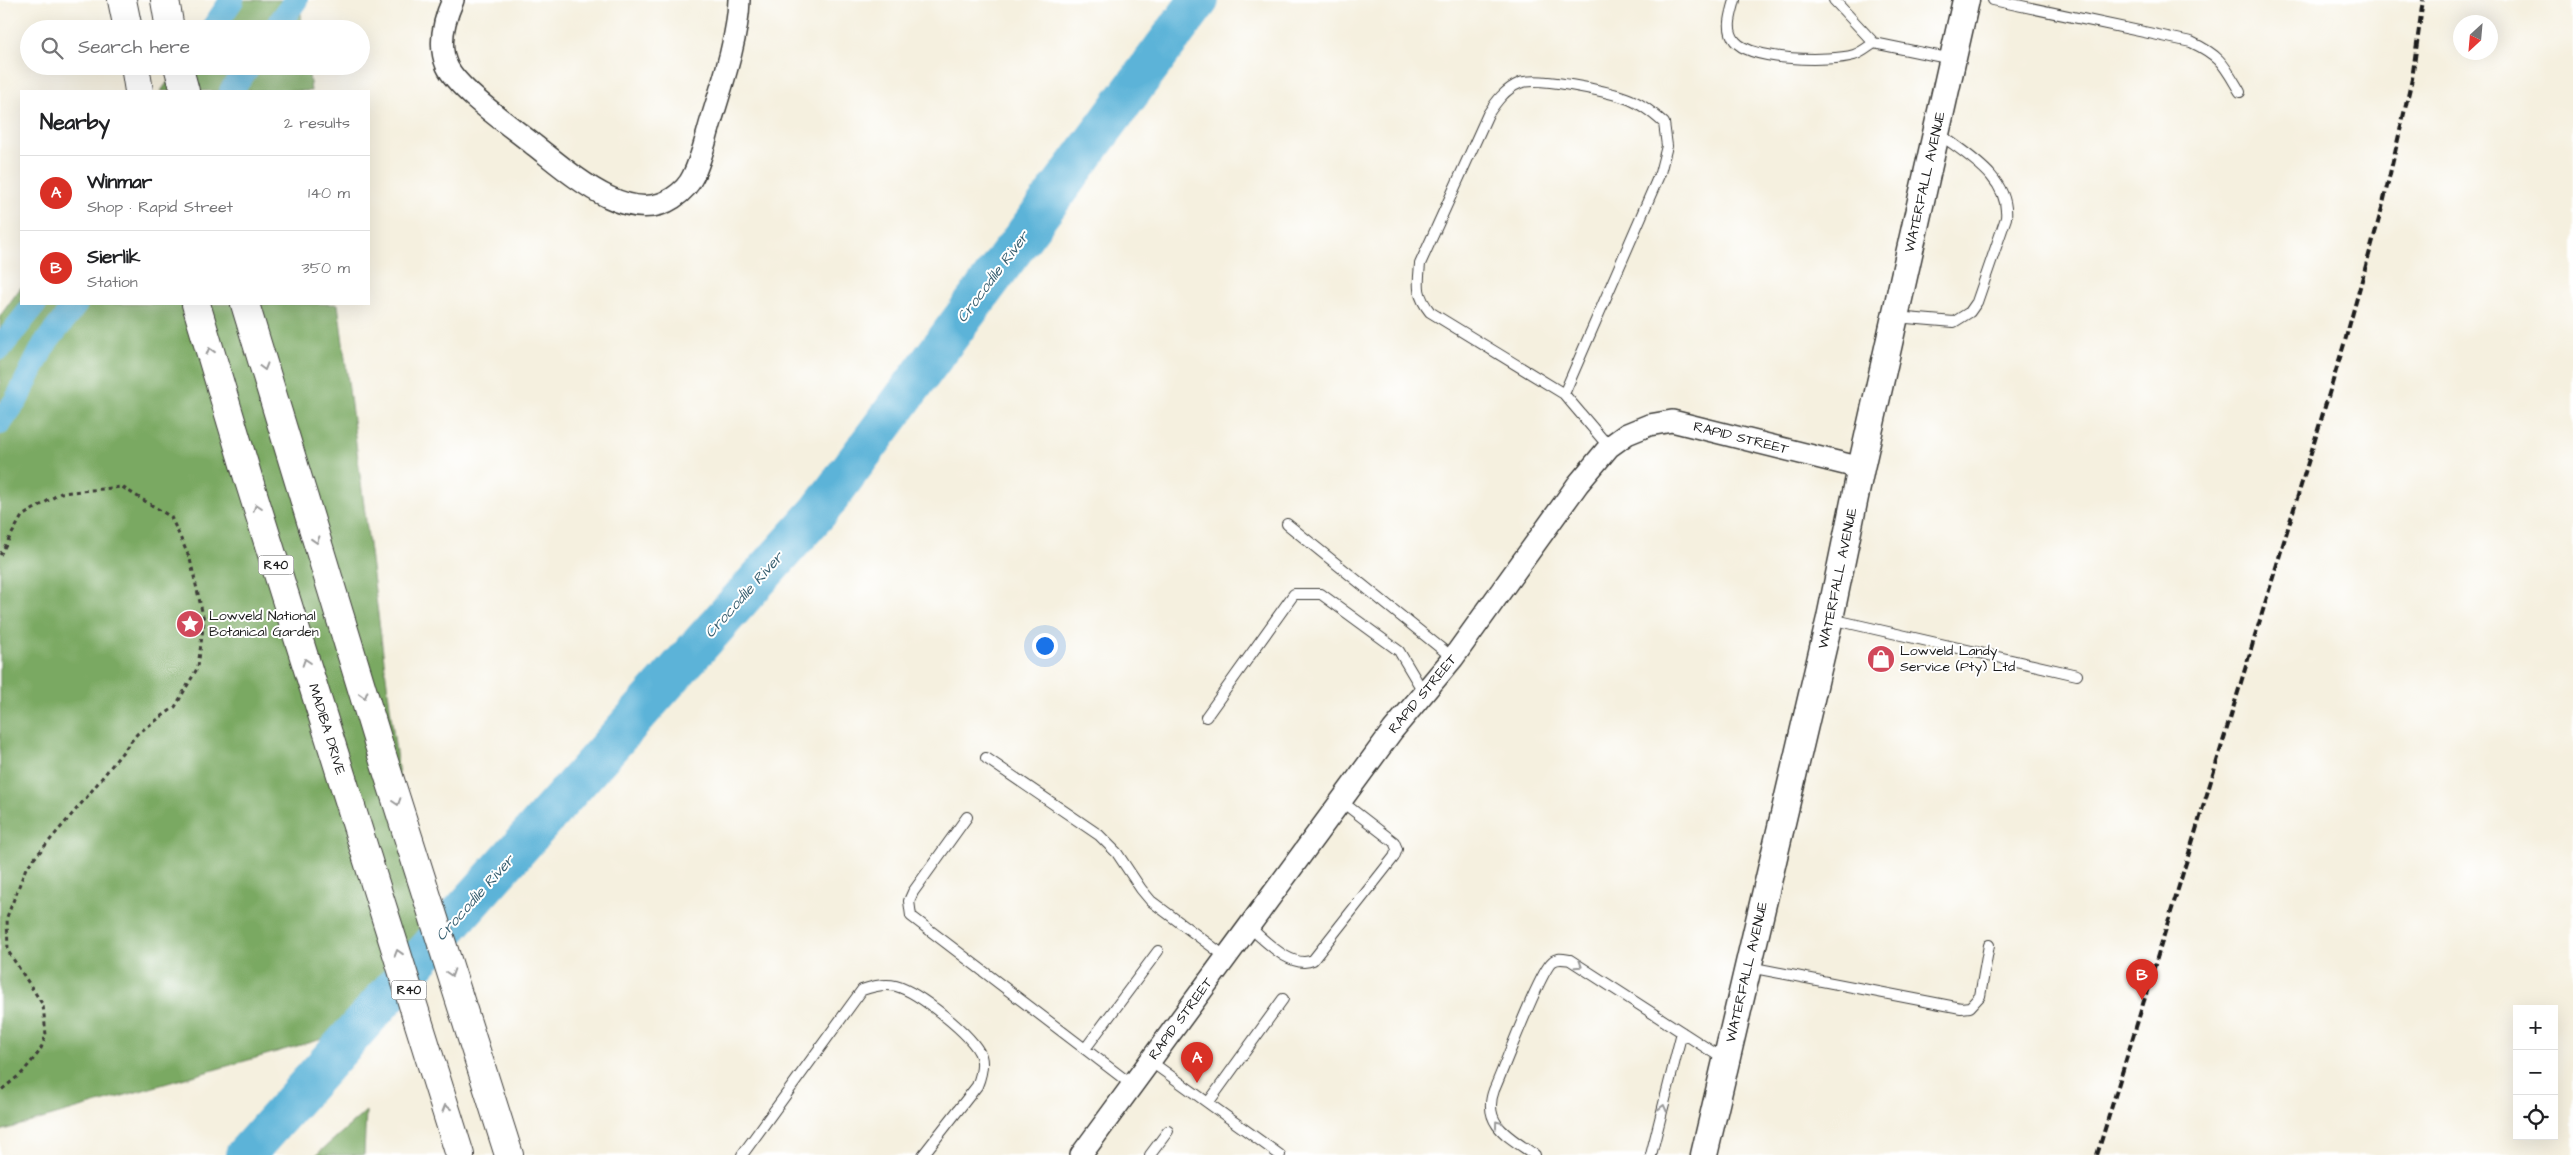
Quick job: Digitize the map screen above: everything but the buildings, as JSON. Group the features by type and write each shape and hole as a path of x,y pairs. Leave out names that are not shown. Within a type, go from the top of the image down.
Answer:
{"main road":[{"path":"122,0 126,20"},
{"path":"164,0 168,20"},
{"path":"137,75 140,90"},
{"path":"181,75 185,90"},
{"name":"MADIBA DRIVE","path":"196,305 249,481 460,1155"},
{"path":"246,305 382,755 506,1145"}],"street":[{"path":"453,0 448,13 442,46 448,67 470,93 585,184 617,202 643,206 666,203 683,192 693,177 719,94 739,14 739,0"},
{"name":"WATERFALL AVENUE","path":"1707,1154 1726,1060 1830,618 1861,468 1966,0"},
{"name":"RAPID STREET","path":"1081,1155 1341,801 1452,658 1578,484 1609,447 1627,434 1649,425 1672,421 1861,468"}],"lane":[{"path":"1736,0 1730,21 1730,31 1735,40 1752,51 1812,61 1856,54 1874,43"},
{"path":"1834,0 1874,43 1953,59"},
{"path":"1992,0 2191,42 2212,52 2223,63 2240,92"},
{"path":"1564,394 1660,173 1667,146 1664,123 1648,109 1626,98 1540,80 1520,82 1501,95 1488,114 1420,264 1418,284 1420,299 1430,312 1564,394 1609,447"},
{"path":"1895,317 1954,322 1970,312 1977,302 2006,218 2007,208 2003,192 1992,175 1936,132"},
{"path":"1287,524 1452,658"},
{"path":"1206,717 1294,594 1321,594 1400,651 1424,693"},
{"path":"1830,618 2077,675"},
{"path":"986,758 1099,835 1117,853 1151,901 1226,958"},
{"path":"1249,926 1294,960 1309,962 1313,960 1394,857 1398,849 1394,842 1341,801"},
{"path":"967,817 913,892 909,908 911,916 1132,1085"},
{"path":"1748,966 1961,1008 1970,1007 1980,996 1989,945"},
{"path":"1085,1049 1158,951"},
{"path":"1535,1155 1496,1124 1490,1107 1494,1090 1542,978 1553,961 1560,958 1570,960 1726,1060"},
{"path":"742,1155 862,990 895,985 910,991 967,1033 981,1057 981,1077 977,1086 923,1155"},
{"path":"1208,1103 1283,1000"},
{"path":"1651,1155 1682,1032"},
{"path":"1150,1061 1280,1155"},
{"path":"1150,1155 1168,1131"}],"path":[{"path":"0,555 22,516 61,493 122,487 171,517 190,559 204,620 198,666 175,707 137,734 86,798 26,868 7,917 8,951 43,1005 46,1035 40,1051 22,1073 0,1091"}],"green space":[{"path":"226,0 299,0 302,20 212,20"},
{"path":"173,75 309,75 311,90 162,90"},
{"name":"Lowveld National Botanical Garden","path":"20,288 20,305 338,305 419,931 350,1031 0,1131 0,316"},
{"path":"366,1111 364,1155 316,1155"}],"waterway":[{"path":"218,20 232,0"},
{"path":"282,20 296,0"},
{"name":"Crocodile River","path":"245,1155 820,510 1199,0"},
{"path":"232,90 243,75"},
{"path":"0,348 34,305"},
{"path":"0,423 17,399 44,345 75,305"}],"railway":[{"path":"2097,1155 2345,341 2382,208 2412,79 2423,0"}],"place":[{"name":"Lowveld National Botanical Garden","path":"190,624"},
{"name":"Lowveld Landy Service (Pty) Ltd","path":"1881,659"},
{"name":"Sierlik","path":"2142,1000"},
{"name":"Winmar","path":"1197,1083"}]}
